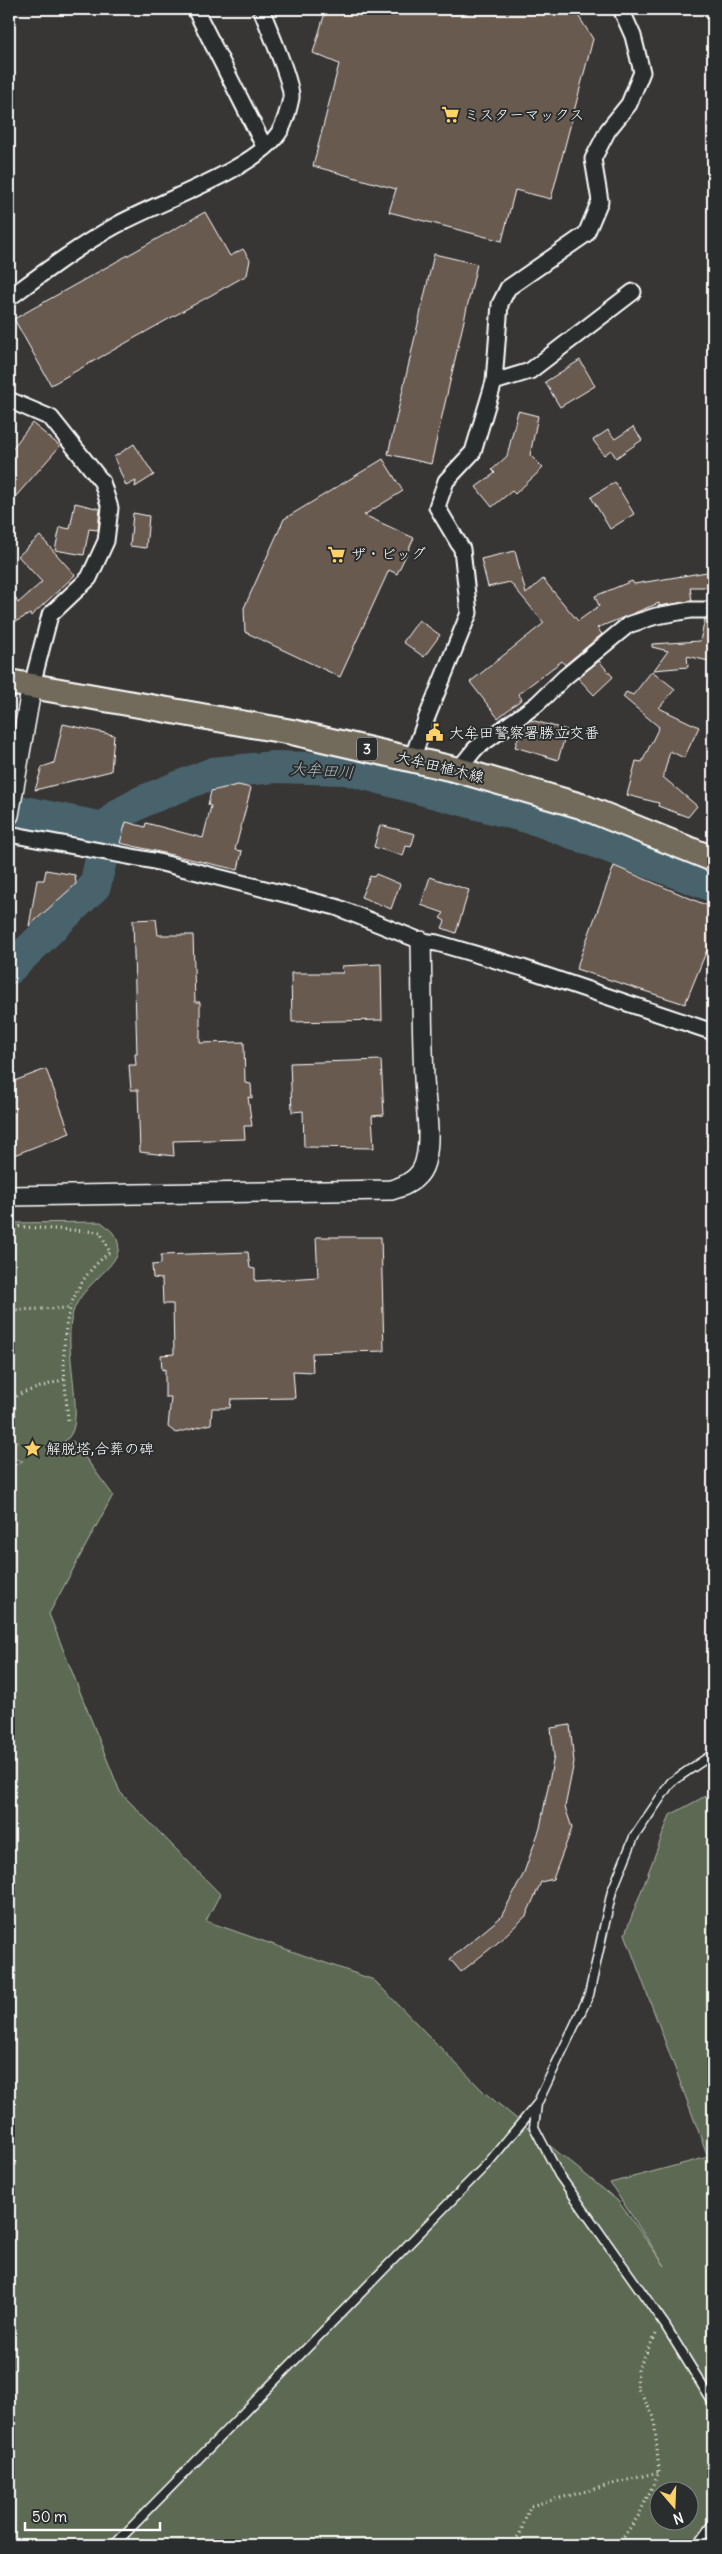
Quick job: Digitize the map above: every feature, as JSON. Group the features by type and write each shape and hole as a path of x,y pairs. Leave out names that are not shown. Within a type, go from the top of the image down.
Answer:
{"main road":[{"name":"大牟田植木線","path":"9,682 292,732 458,770 581,806 713,859"}],"street":[{"path":"195,9 265,148"},
{"path":"9,298 76,249 116,225 244,163 265,148 279,133 291,96 276,46 261,9"},
{"path":"412,759 469,614 462,549 436,507 446,482 473,452 494,382 500,304 508,288 586,234 600,202 594,159 608,130 629,104 642,72 633,36 621,9"},
{"path":"494,382 530,371 633,292"},
{"path":"9,815 32,685 50,615 89,578 106,541 110,508 102,482 69,437 51,418 12,406"},
{"path":"458,770 475,749 537,704 565,677 628,625 656,616 691,610 713,610"},
{"path":"9,834 106,854 154,861 336,907 422,941 523,968 713,1032"},
{"path":"9,1196 391,1190 406,1186 418,1176 425,1163 427,1140 422,941"}],"lane":[{"path":"114,2545 488,2163 537,2104 589,1995 612,1891 634,1837 671,1782 713,1754"},
{"path":"537,2104 534,2127 559,2175 665,2324 713,2403"},
{"path":"698,2545 713,2523"}],"path":[{"path":"9,1226 100,1232 110,1252 85,1276 68,1308 63,1343 68,1420"},
{"path":"9,1316 15,1310 68,1308"},
{"path":"9,1399 65,1379"},
{"path":"9,1437 18,1442"},
{"path":"618,2545 639,2516 659,2472 654,2417 637,2387 638,2369 652,2338 665,2324"},
{"path":"511,2545 520,2534 530,2506 659,2472"}],"green space":[{"path":"101,1222 114,1234 119,1245 116,1256 110,1266 89,1287 73,1312 70,1326 70,1342 75,1410 74,1424 70,1435 61,1445 73,1441 113,1495 49,1614 120,1792 220,1894 206,1921 374,1980 485,2093 618,2201 665,2266 610,2183 708,2157 625,1934 670,1815 713,1792 713,2545 9,2545 9,1468 23,1461 17,1460 9,1451 9,1223"}],"building":[{"name":"ミスターマックス","path":"326,9 574,9 593,39 551,199 515,190 502,241 389,212 396,189 313,166 339,64 313,53"},
{"path":"205,212 230,256 243,249 250,260 247,275 51,385 14,319"},
{"path":"434,254 477,264 431,464 388,454"},
{"path":"580,360 595,386 560,407 545,382"},
{"path":"518,411 538,416 530,455 543,468 515,494 512,491 492,507 476,487 495,473 492,470 507,456"},
{"path":"32,423 60,446 9,504 9,453"},
{"path":"633,427 642,440 616,458 611,450 604,455 593,440 608,430 615,439"},
{"path":"134,444 154,475 135,487 136,481 126,486 114,457"},
{"name":"ザ・ビッグ","path":"383,459 403,491 364,515 414,538 397,574 389,570 340,677 245,632 244,608 284,519"},
{"path":"615,482 634,514 610,529 591,497"},
{"path":"75,503 100,509 98,530 89,529 84,555 55,550 60,527 70,529"},
{"path":"133,513 149,516 146,548 130,546"},
{"path":"40,536 75,575 31,616 30,614 9,625 9,586 18,603 42,582 18,556"},
{"path":"515,551 526,594 543,579 578,621 599,606 595,596 632,581 634,584 713,571 713,587 690,587 692,601 659,606 659,603 597,628 602,634 565,665 562,661 518,694 522,699 498,718 470,682 544,623 510,582 488,587 481,559"},
{"path":"705,619 713,619 713,662 687,656 688,667 654,670 668,651 652,647 652,644 700,641"},
{"path":"419,620 440,635 424,657 403,642"},
{"path":"599,661 613,677 594,695 578,678"},
{"path":"652,671 675,689 659,708 699,727 684,758 670,751 663,777 697,806 688,817 658,806 659,803 627,795 636,761 642,762 659,727 623,697 626,692 633,695"},
{"path":"531,720 567,730 558,760 515,747 522,726"},
{"path":"63,724 114,735 111,771 35,790 42,767 54,763"},
{"path":"238,785 251,788 235,850 242,851 238,870 120,843 126,822 145,827 146,823 203,838 211,806 208,805 211,791"},
{"path":"380,825 415,834 411,847 406,846 403,856 374,847"},
{"path":"614,866 713,908 713,935 685,1004 576,969"},
{"path":"46,870 75,875 76,884 29,926 37,880 44,880"},
{"path":"376,874 400,884 391,909 361,897 370,876 374,877"},
{"path":"430,877 469,890 456,933 442,928 445,921 440,918 444,913 421,905"},
{"path":"156,919 158,935 193,935 195,1002 200,1002 200,1043 244,1042 245,1083 251,1084 252,1098 248,1097 252,1126 244,1126 245,1139 173,1141 174,1156 140,1152 138,1090 131,1090 129,1065 136,1065 135,1054 137,1054 133,920"},
{"path":"381,964 382,1020 292,1022 291,973 343,973 342,966"},
{"path":"381,1060 384,1115 372,1116 374,1148 304,1147 303,1111 292,1112 290,1063"},
{"path":"46,1069 70,1133 9,1157 9,1083"},
{"path":"316,1237 381,1237 384,1351 312,1353 313,1372 293,1371 295,1398 231,1399 230,1408 212,1408 211,1424 176,1433 168,1427 171,1397 165,1397 165,1369 162,1370 161,1355 174,1354 173,1304 163,1304 162,1279 153,1278 152,1265 161,1264 161,1255 248,1252 250,1268 255,1269 255,1281 318,1277"},
{"path":"570,1725 574,1762 565,1807 572,1828 553,1879 541,1882 526,1916 496,1944 461,1972 450,1959 501,1917 523,1875 540,1828 554,1756 551,1728"}],"waterway":[{"name":"大牟田川","path":"9,969 95,886 109,824 118,815 143,801 213,773 274,767 346,769 538,820 713,886"},
{"path":"9,809 108,829"}],"place":[{"name":"ミスターマックス","path":"450,115"},
{"name":"ザ・ビッグ","path":"337,554"},
{"name":"大牟田警察署勝立交番","path":"435,733"},
{"name":"解脱塔,合葬の碑","path":"32,1449"}]}
